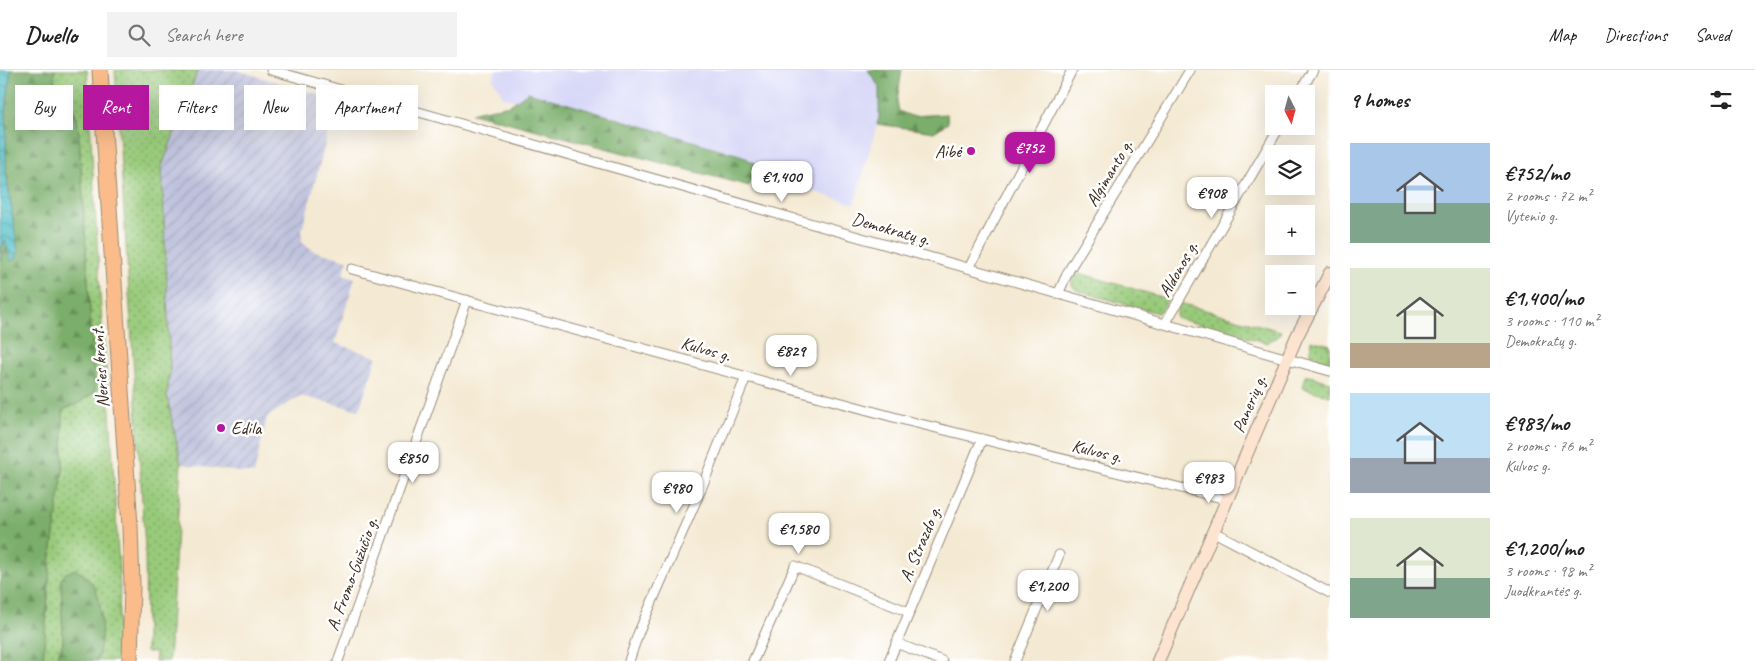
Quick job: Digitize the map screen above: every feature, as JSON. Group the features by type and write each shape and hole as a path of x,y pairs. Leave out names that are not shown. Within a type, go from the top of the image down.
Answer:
{"main road":[{"name":"Neries krant.","path":"100,70 130,526 132,585 130,661"},
{"name":"Panerių g.","path":"1158,661 1287,359 1330,273"}],"street":[{"name":"Demokratų g.","path":"271,70 1330,371"},
{"path":"969,268 1072,70"},
{"name":"Algimanto g.","path":"1058,294 1069,270 1190,70"},
{"path":"1305,85 1313,70"},
{"name":"Aldonos g.","path":"1165,324 1275,135"},
{"name":"Kulvos g.","path":"352,268 746,377 982,439 1226,499"},
{"name":"A. Fromo-Gužučio g.","path":"338,661 467,300"},
{"path":"629,661 638,634 699,494 746,377"},
{"name":"A. Strazdo g.","path":"889,661 982,439"},
{"path":"1212,531 1330,593"},
{"path":"1015,661 1059,555"},
{"path":"753,661 795,566 909,612"},
{"path":"896,643 942,661"}],"shaded area":[{"path":"198,70 236,70 286,85 244,85 244,130 306,130 306,91 316,94 316,130 329,130 302,230 302,242 314,251 348,260 343,274 355,278 335,343 377,357 359,410 300,396 267,417 254,474 181,464 167,396 170,369 162,166 176,130 234,130 234,85 192,85"},
{"path":"496,70 868,70 879,87 879,118 854,204 503,97 493,79"}],"green space":[{"path":"11,70 55,70 54,77 56,85 15,85 15,130 73,130 73,109 77,117 79,135 95,392 77,404 63,410 63,470 51,555 43,661 0,661 0,261 1,249 5,239 18,251 6,173 6,110"},
{"path":"55,70 87,70 88,85 83,85 83,130 91,130 102,326 110,410 120,589 117,661 96,661 99,656 101,612 95,589 85,575 61,579 63,643 55,661 43,661 51,555 63,470 63,409 77,404 95,392 78,122 73,109 73,85 56,85 54,77"},
{"path":"115,70 198,70 192,85 159,85 159,130 176,130 162,166 170,369 167,396 181,464 169,661 155,661 156,653 146,652 145,548 119,130 149,130 149,85 116,85"},
{"path":"868,70 902,70 897,102 899,111 911,116 947,114 948,123 934,132 877,124 879,118 879,87"},
{"path":"528,92 743,156 758,166 749,186 472,113 510,105"},
{"path":"1076,272 1168,299 1162,310 1158,313 1078,291 1072,284"},
{"path":"1180,303 1281,331 1278,337 1268,343 1180,319 1176,317 1176,312"},
{"path":"1311,340 1330,345 1330,362 1319,359 1310,352"},
{"path":"1306,375 1330,382 1330,396 1303,388"},
{"path":"75,569 91,582 98,595 101,614 101,635 99,654 96,661 55,661 63,643 61,579 66,573"}],"water":[{"path":"0,70 11,70 6,110 6,173 18,251 16,259 11,261 5,240 1,249 0,261"}],"place":[{"name":"Aibė","path":"971,151"},
{"name":"Edila","path":"221,428"}]}
